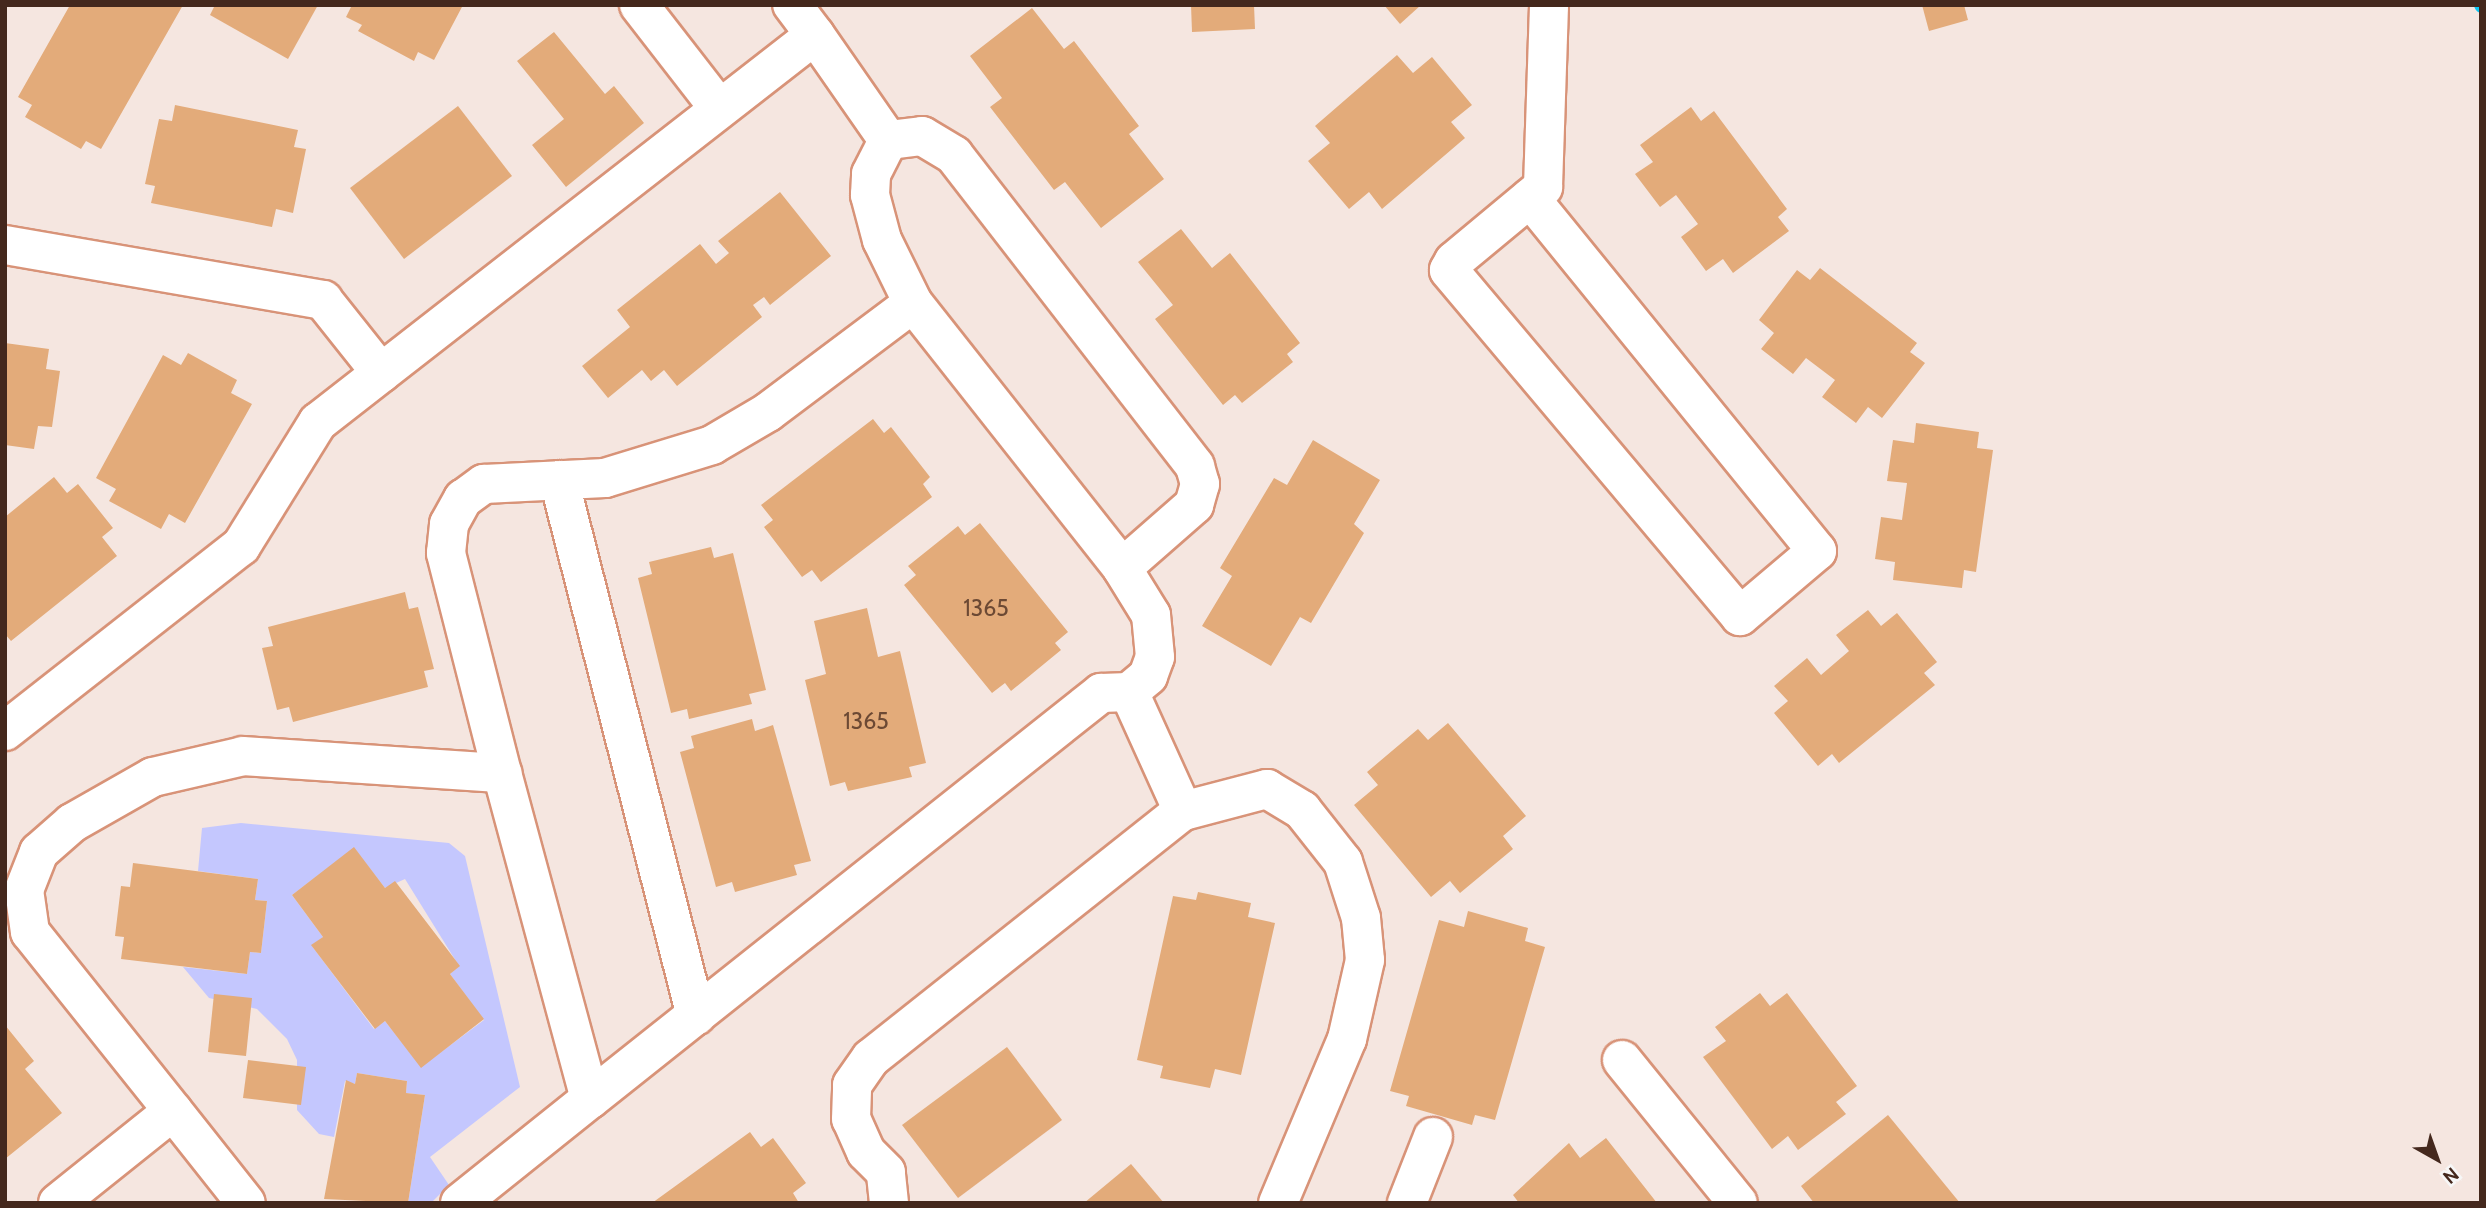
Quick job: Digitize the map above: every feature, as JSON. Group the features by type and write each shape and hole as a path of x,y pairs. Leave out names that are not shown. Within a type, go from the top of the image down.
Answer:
{"lane":[{"path":"639,5 719,108"},
{"path":"792,5 888,139"},
{"path":"1531,198 1815,546 1811,560 1740,616 1449,270 1543,187 1549,5"},
{"path":"5,731 241,546 318,422 815,35"},
{"path":"888,139 922,136 954,155 1195,466 1200,484 1194,505 1122,568"},
{"path":"460,1203 1101,693 1129,692 1148,676 1156,634 1142,594 913,303 882,240 870,195 871,174 888,139"},
{"path":"5,245 323,300 381,373"},
{"path":"590,1098 446,553 449,524 463,499 484,484 605,478 712,445 768,412 913,303"},
{"path":"559,480 696,1016"},
{"path":"1129,692 1183,811"},
{"path":"246,1203 30,932 24,890 39,852 72,823 153,777 243,756 502,773"},
{"path":"889,1203 886,1172 866,1152 851,1119 852,1085 871,1058 1183,811 1267,789 1302,810 1343,862 1361,918 1365,960 1347,1039 1278,1203"},
{"path":"1622,1060 1738,1203"},
{"path":"58,1203 173,1111"},
{"path":"1407,1203 1433,1137"}],"shaded area":[{"path":"241,823 449,843 465,856 520,1087 430,1157 449,1185 431,1203 408,1203 425,1095 406,1093 407,1081 357,1073 355,1084 345,1081 334,1137 319,1134 297,1110 297,1060 287,1039 257,1009 209,998 183,967 247,974 250,952 261,953 267,901 255,900 258,879 198,871 202,828","holes":["354,848 385,888 405,879 459,966 450,974 484,1020 421,1067 385,1021 374,1029 312,946 323,937 292,895"]}],"building":[{"path":"70,5 183,5 101,149 86,141 81,149 25,117 32,105 18,97"},
{"path":"215,5 318,5 288,59 210,15"},
{"path":"352,5 463,5 434,60 418,52 414,61 358,31 362,25 346,17"},
{"path":"1191,5 1254,5 1255,29 1192,32"},
{"path":"1384,5 1421,5 1400,24"},
{"path":"1922,5 1964,5 1968,20 1929,31"},
{"path":"1032,8 1064,49 1074,41 1139,126 1129,134 1164,179 1101,228 1065,182 1054,190 990,107 1002,98 970,56"},
{"path":"554,32 605,94 614,86 644,123 566,187 532,145 564,119 517,61"},
{"path":"1397,55 1413,73 1432,57 1472,105 1451,122 1465,138 1382,209 1369,192 1349,209 1308,161 1330,143 1315,126"},
{"path":"175,105 298,130 294,147 306,149 293,213 276,209 272,227 151,203 155,186 145,184 159,119 172,121"},
{"path":"458,106 512,176 404,259 350,188"},
{"path":"1691,107 1701,121 1714,111 1787,209 1778,217 1789,231 1733,273 1723,259 1706,271 1681,237 1698,224 1676,195 1660,207 1635,174 1653,162 1640,145"},
{"path":"780,192 831,256 770,305 764,297 753,305 762,317 677,386 664,370 651,381 642,370 608,398 582,366 630,327 617,310 700,244 716,264 729,253 718,241"},
{"path":"1181,229 1212,268 1230,253 1300,343 1287,354 1293,362 1242,403 1235,395 1223,405 1155,319 1173,305 1138,262"},
{"path":"1820,268 1917,343 1910,352 1925,363 1882,418 1868,407 1856,423 1822,397 1835,380 1806,358 1793,374 1761,349 1774,333 1759,320 1797,270 1810,280"},
{"path":"5,343 49,349 46,369 60,371 52,427 38,426 34,449 5,445"},
{"path":"188,353 237,380 231,393 252,404 185,523 169,514 161,529 109,501 116,489 96,478 163,355 181,365"},
{"path":"873,419 884,433 891,427 930,477 923,484 932,497 821,582 812,570 802,577 764,527 773,520 761,505"},
{"path":"1916,423 1979,432 1977,448 1993,450 1976,572 1964,570 1962,588 1893,580 1895,562 1875,559 1881,517 1902,520 1907,483 1887,481 1893,440 1914,443"},
{"path":"1313,440 1380,480 1354,524 1364,533 1311,623 1300,617 1271,666 1202,626 1232,576 1220,568 1274,478 1287,485"},
{"path":"54,477 67,493 78,484 113,528 102,537 117,556 11,641 5,634 5,517"},
{"path":"980,523 1068,632 1055,643 1061,650 1011,691 1005,683 992,693 904,585 916,575 908,566 958,526 965,535"},
{"path":"711,547 714,558 733,553 766,690 749,694 752,704 689,719 687,709 671,713 638,578 652,574 649,562"},
{"path":"405,592 409,609 418,607 434,669 424,671 428,687 293,722 289,707 277,710 262,648 273,646 268,627"},
{"path":"867,608 878,657 900,651 926,763 909,767 912,777 848,791 845,782 830,786 805,680 826,674 814,621"},
{"path":"1868,610 1881,626 1897,613 1937,662 1924,673 1935,685 1839,763 1832,754 1818,766 1774,713 1788,701 1774,686 1807,658 1821,675 1849,651 1836,635"},
{"path":"752,719 755,731 773,725 811,861 794,865 797,875 735,892 732,882 716,887 680,752 694,748 691,736"},
{"path":"1448,723 1526,816 1503,836 1513,849 1460,893 1450,881 1431,897 1354,805 1378,785 1367,772 1418,729 1428,740"},
{"path":"354,847 385,888 395,881 460,966 450,974 484,1019 421,1068 385,1021 375,1029 311,945 323,937 292,895"},
{"path":"133,863 258,879 255,900 267,901 261,953 250,952 247,974 121,959 124,937 115,936 121,886 130,887"},
{"path":"1198,892 1251,903 1248,917 1275,923 1241,1075 1215,1069 1210,1088 1160,1078 1163,1066 1137,1060 1173,896 1196,900"},
{"path":"1468,911 1528,928 1525,941 1545,947 1495,1120 1475,1115 1472,1125 1406,1106 1409,1096 1390,1091 1439,920 1464,927"},
{"path":"1760,993 1770,1006 1787,993 1857,1086 1836,1102 1846,1114 1798,1150 1788,1136 1772,1149 1703,1057 1726,1041 1715,1027"},
{"path":"214,994 252,998 246,1056 208,1052"},
{"path":"5,1025 34,1061 25,1069 62,1113 5,1159"},
{"path":"1007,1047 1062,1120 958,1198 902,1125"},
{"path":"248,1060 306,1067 301,1105 243,1098"},
{"path":"357,1073 407,1081 406,1093 425,1095 408,1203 324,1199 346,1080 355,1084"},
{"path":"1888,1115 1960,1203 1814,1203 1801,1186"},
{"path":"750,1132 761,1147 773,1138 806,1183 793,1193 799,1203 652,1203"},
{"path":"1606,1138 1657,1203 1519,1203 1513,1195 1569,1143 1580,1158"},
{"path":"1131,1164 1164,1203 1084,1203"}]}
